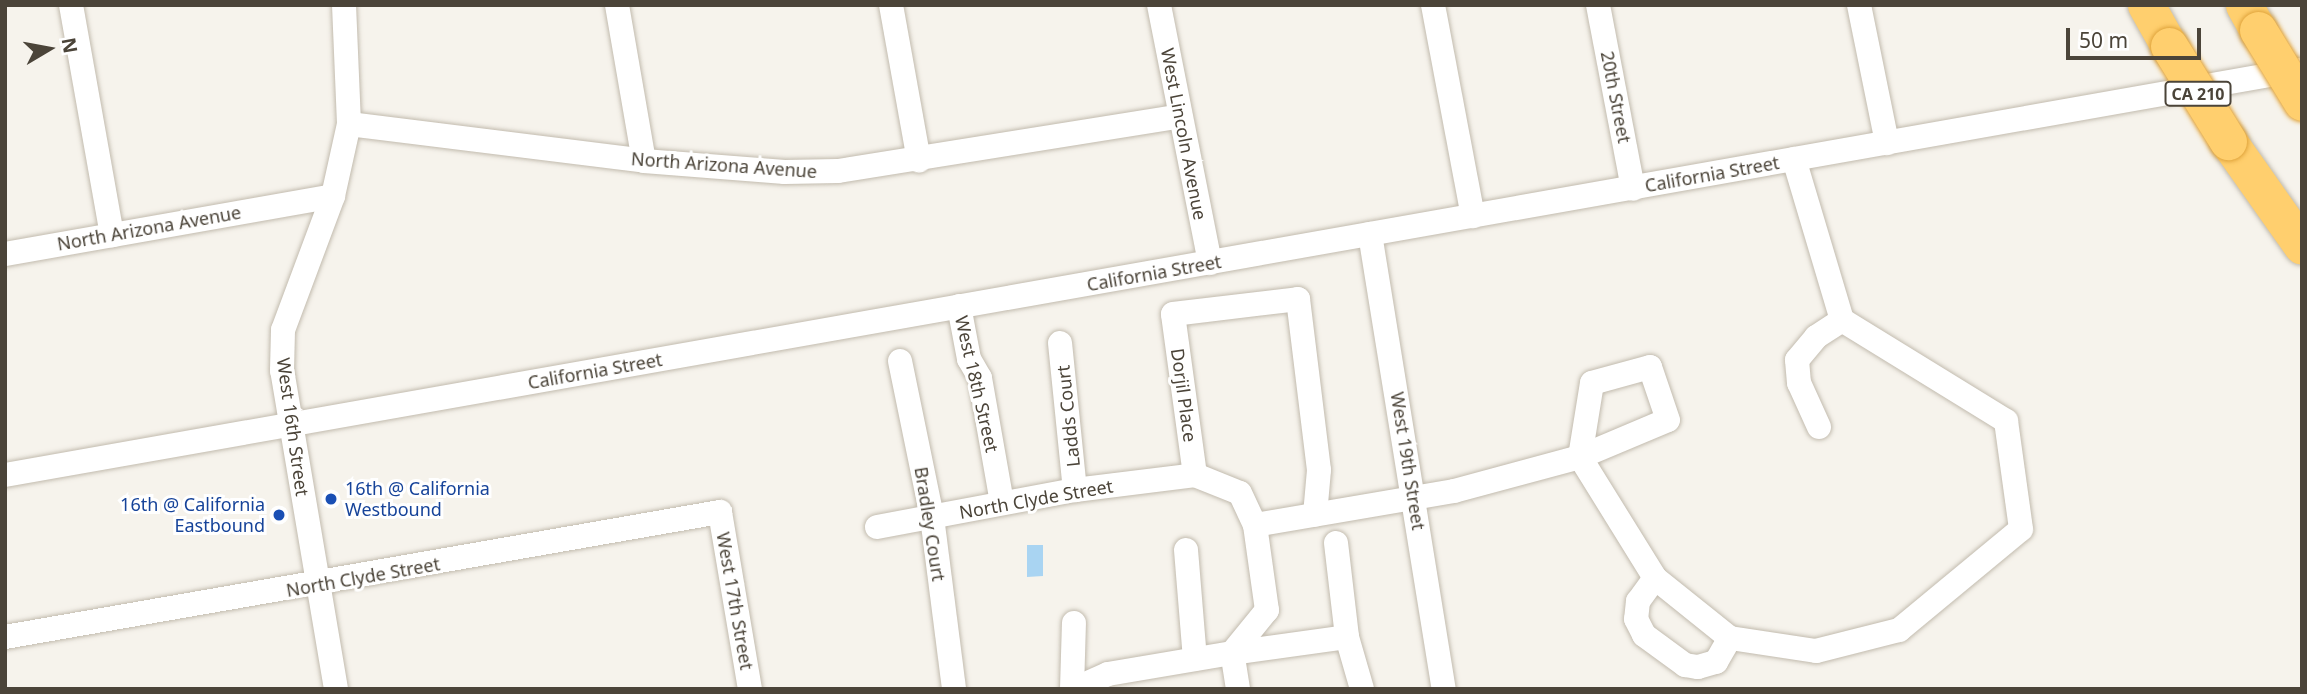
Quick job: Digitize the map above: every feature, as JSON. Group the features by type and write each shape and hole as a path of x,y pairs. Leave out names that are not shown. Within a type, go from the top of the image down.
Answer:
{"highway":[{"name":"CA 210","path":"2146,5 2228,141 2302,246"},
{"path":"2251,13 2302,103"}],"street":[{"path":"71,5 112,235"},
{"name":"West 16th Street","path":"336,689 282,371 283,330 333,195 349,124 344,5"},
{"path":"617,5 644,161"},
{"path":"891,5 919,160"},
{"name":"West Lincoln Avenue","path":"1159,5 1210,263"},
{"path":"1433,5 1473,216"},
{"name":"20th Street","path":"1598,5 1633,189"},
{"path":"1859,5 1887,143"},
{"name":"California Street","path":"5,475 2302,69"},
{"name":"North Arizona Avenue","path":"349,124 644,161 785,172 838,171 919,160 1180,116"},
{"path":"1255,525 1415,498 1580,457 1655,578 1730,638 1816,651 1899,630 2021,529 2006,421 1842,320 1794,159"},
{"name":"North Arizona Avenue","path":"5,254 333,195"},
{"name":"West 19th Street","path":"1370,234 1444,689"},
{"name":"Dorjil Place","path":"1195,475 1173,314 1298,299 1319,470 1315,515"},
{"name":"West 18th Street","path":"959,306 969,359 980,378 1002,503"},
{"path":"1819,426 1799,383 1797,360 1816,337 1842,320"},
{"name":"Ladds Court","path":"1060,343 1075,490"},
{"name":"Bradley Court","path":"900,361 932,517 954,689"},
{"path":"1195,475 1240,493 1255,525 1267,610 1232,653 1238,689"},
{"name":"North Clyde Street","path":"877,527 1075,490 1195,475"},
{"name":"North Clyde Street","path":"5,638 318,586 720,512"},
{"name":"West 17th Street","path":"720,512 750,689"},
{"path":"1336,543 1347,637 1362,689"},
{"path":"1186,550 1195,659"},
{"path":"1655,578 1638,601 1636,619 1644,635 1685,665 1698,667 1716,662 1730,638"},
{"path":"1074,623 1074,689 1195,659 1347,637"}],"water":[{"path":"1027,545 1043,545 1043,576 1027,577"}],"place":[{"name":"16th @ California Westbound","path":"331,499"},
{"name":"16th @ California Eastbound","path":"279,515"}]}
